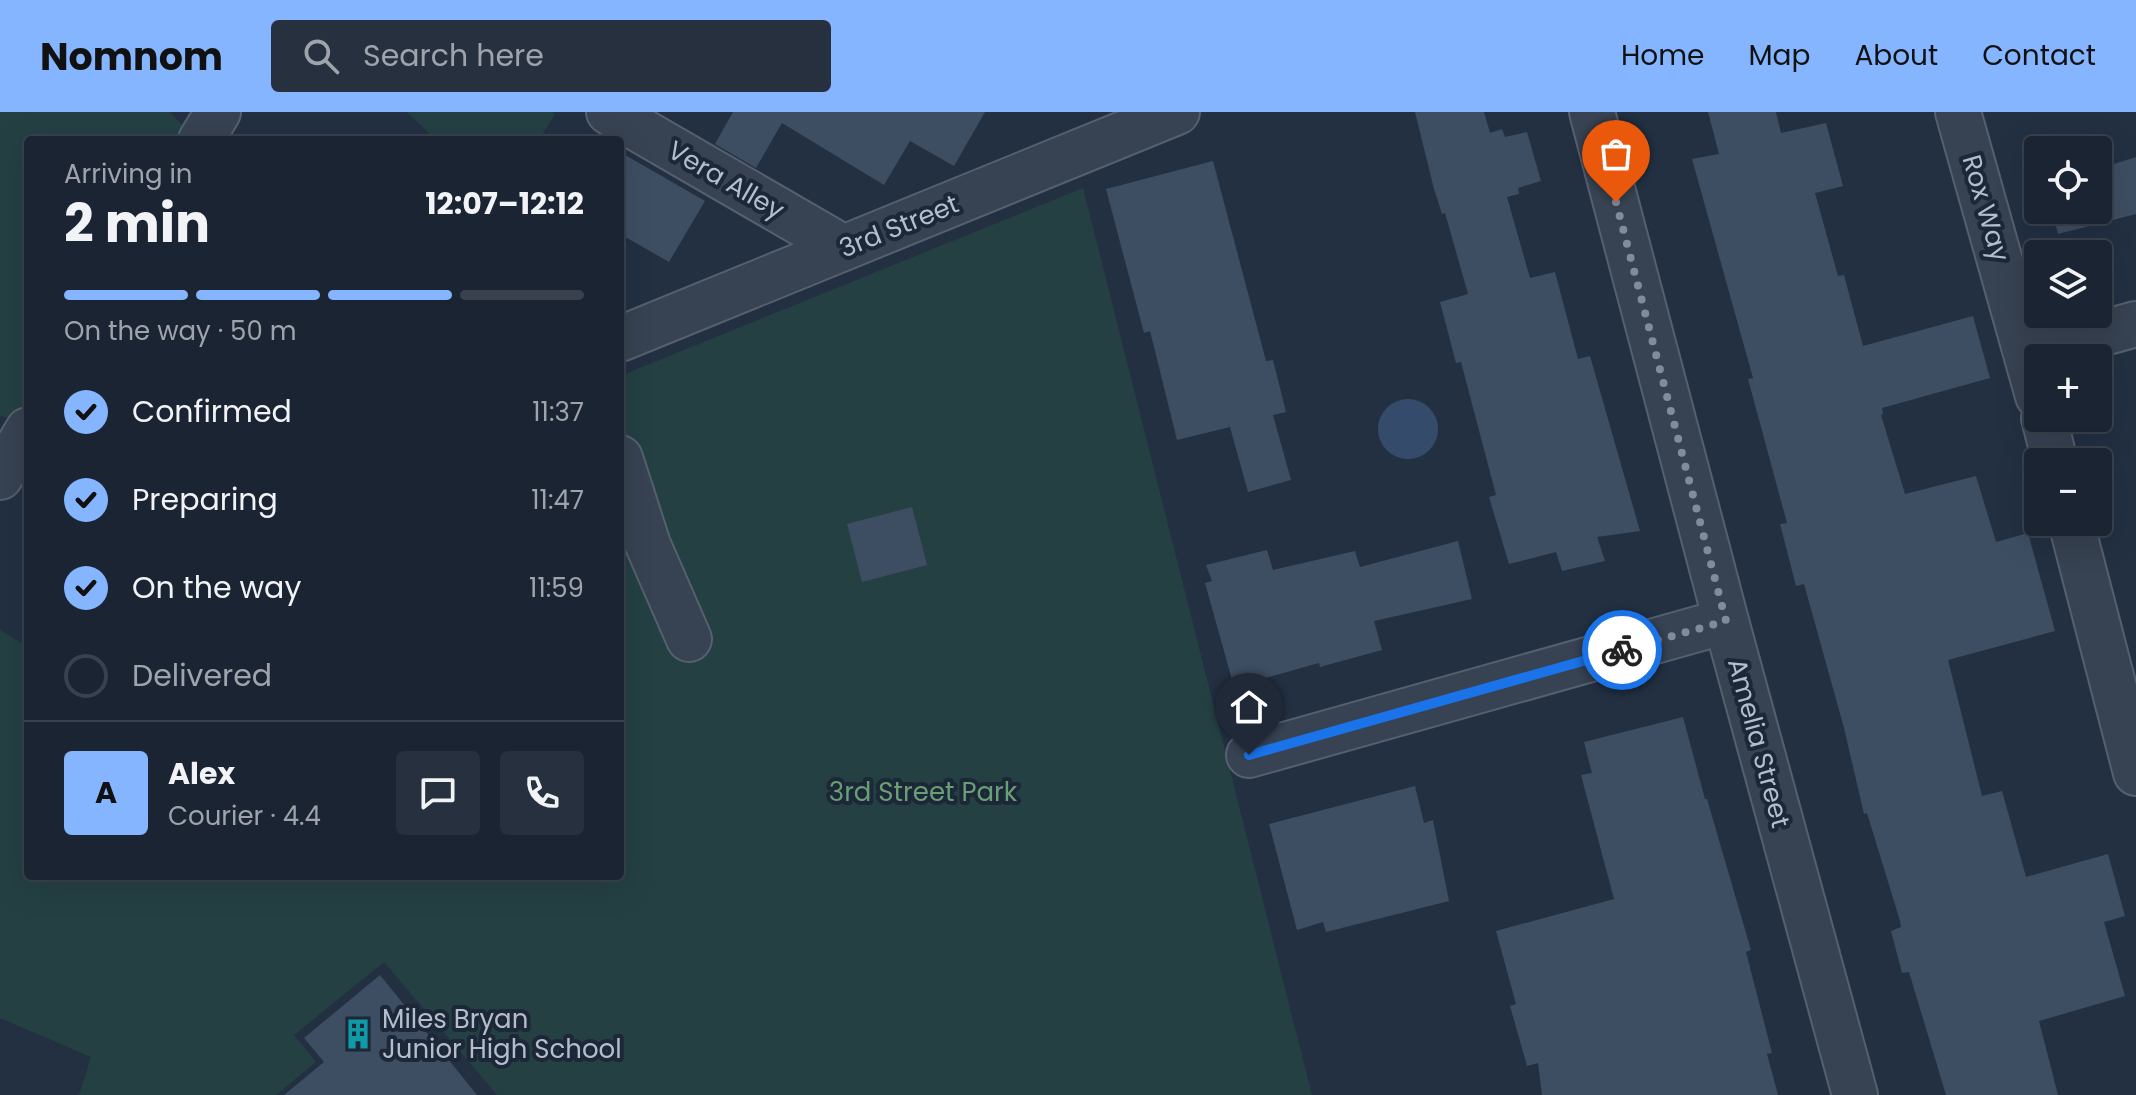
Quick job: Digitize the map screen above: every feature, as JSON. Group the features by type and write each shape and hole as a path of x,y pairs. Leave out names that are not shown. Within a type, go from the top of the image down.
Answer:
{"street":[{"path":"203,136 218,112"},
{"name":"Vera Alley","path":"609,112 844,248"},
{"name":"3rd Street","path":"624,337 1177,112"},
{"name":"Amelia Street","path":"1592,112 1855,1095"},
{"name":"Rox Way","path":"1958,112 2024,344"},
{"path":"2063,344 2136,324"},
{"path":"0,477 24,437"},
{"path":"624,470 648,545 689,639"},
{"path":"2075,536 2126,696 2136,773"},
{"path":"1249,755 1726,621"}],"green space":[{"path":"0,112 170,112 192,136 24,136 24,421 0,416"},
{"path":"407,112 555,114 541,136 432,136"},
{"name":"3rd Street Park","path":"1083,188 1312,1095 497,1095 384,962 294,1035 316,1062 276,1095 79,1095 91,1057 0,1018 0,630 24,645 24,880 624,880 624,374"}],"water":[{"path":"1408,399 1419,401 1429,408 1436,418 1436,440 1429,450 1419,457 1408,459 1397,457 1387,450 1380,440 1378,429 1380,418 1387,408 1397,401"}],"building":[{"path":"733,112 985,112 954,166 910,141 884,185 782,123 756,168 715,144"},
{"path":"1415,112 1484,112 1490,133 1502,129 1505,137 1527,132 1541,181 1518,188 1519,194 1507,197 1530,278 1555,272 1578,359 1590,356 1640,531 1597,537 1605,561 1562,571 1556,552 1509,564 1489,497 1496,495 1461,362 1456,363 1440,302 1468,294 1445,213 1442,214 1434,189"},
{"path":"1708,112 1776,112 1781,133 1826,123 1843,186 1815,193 1838,276 1844,275 1863,346 1973,316 1990,378 1882,408 1881,415 1905,494 1976,476 1996,542 2024,534 2029,536 2055,631 1948,660 1982,796 2002,791 2026,877 2108,854 2125,916 2104,922 2125,996 2039,1021 2058,1095 1946,1095 1909,972 1902,973 1891,931 1901,927 1900,921 1867,813 1864,814 1804,584 1796,586 1780,524 1787,523 1748,379 1753,378 1692,159 1719,154"},
{"path":"624,154 705,201 669,262 624,236"},
{"path":"2136,157 2136,214 2112,220 2112,165"},
{"path":"1213,161 1266,361 1273,360 1286,412 1273,415 1291,480 1248,492 1230,427 1177,440 1150,331 1144,333 1106,189"},
{"path":"2056,224 2097,224 2058,234"},
{"path":"912,507 927,565 862,582 847,524"},
{"path":"1458,541 1472,599 1374,621 1382,650 1320,667 1319,663 1234,687 1205,583 1212,581 1206,565 1267,550 1273,570 1355,551 1360,567"},
{"path":"1683,717 1751,950 1746,952 1772,1053 1767,1054 1778,1095 1542,1095 1538,1063 1527,1066 1510,1006 1516,1004 1496,931 1614,899 1581,775 1592,773 1584,742"},
{"path":"1415,786 1424,823 1433,820 1449,901 1326,932 1323,922 1297,930 1269,824"},
{"name":"Miles Bryan Junior High School","path":"380,975 477,1095 284,1095 324,1062 304,1038"}],"way so far":[{"path":"1616,202 1726,621 1622,650"}],"place":[{"name":"Miles Bryan Junior High School","path":"358,1034"}],"route":[{"path":"1249,755 1622,650"}]}
